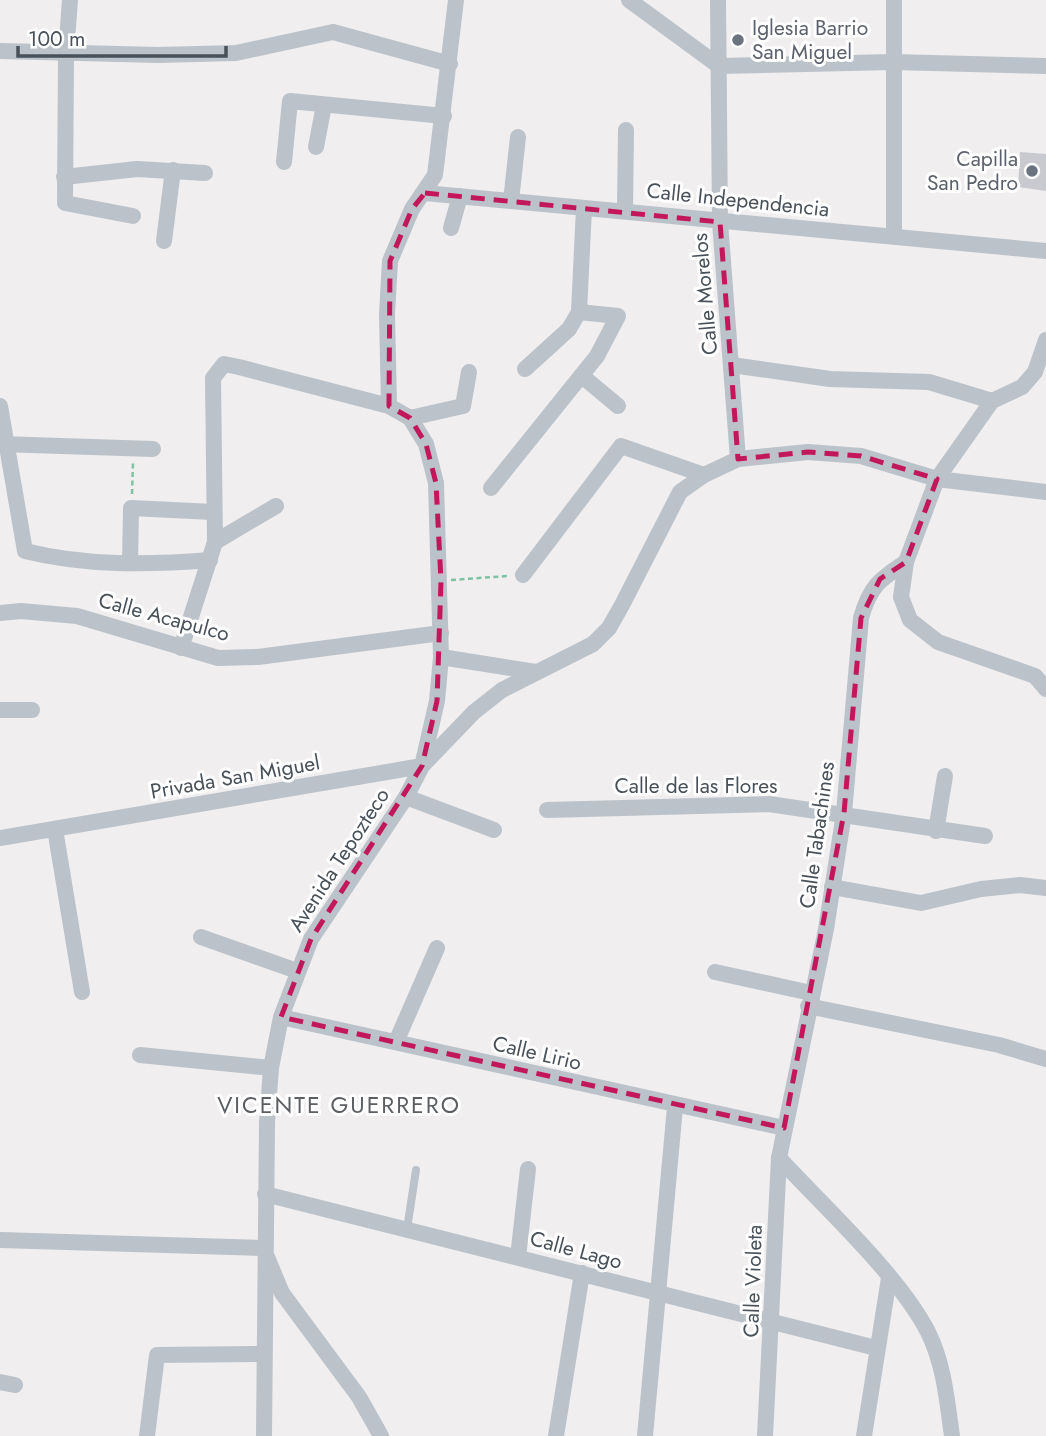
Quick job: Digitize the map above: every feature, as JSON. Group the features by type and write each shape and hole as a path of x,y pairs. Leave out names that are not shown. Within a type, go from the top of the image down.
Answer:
{"street":[{"path":"70,0 66,54 65,202 133,216"},
{"path":"389,406 387,314 390,261 400,233 435,175 456,0"},
{"path":"629,0 719,66 894,62 1046,66"},
{"name":"Calle Morelos","path":"718,0 720,222 738,459"},
{"path":"894,0 894,235"},
{"path":"0,51 66,54 236,53 333,32 450,64"},
{"path":"284,162 290,102 444,116"},
{"path":"316,147 324,105"},
{"path":"625,210 626,130"},
{"path":"511,201 518,137"},
{"path":"64,177 137,169 205,173"},
{"path":"164,241 173,170"},
{"name":"Calle Independencia","path":"425,192 1046,251"},
{"path":"451,229 460,196"},
{"path":"525,369 569,329 579,312 584,208"},
{"path":"491,488 582,376 610,337 618,316 579,312"},
{"path":"1046,340 1035,372 1022,387 992,401 937,479 906,562 901,597 910,620 938,642 1035,676 1046,689"},
{"path":"181,648 215,542 213,378 225,364 389,406 410,418 426,444 436,483 441,581 441,656 437,701 422,766"},
{"path":"732,365 830,379 929,382 992,401"},
{"path":"410,418 463,406 469,372"},
{"path":"582,376 618,406"},
{"path":"0,406 3,443 25,551 53,558 130,563 211,560"},
{"path":"3,443 153,449"},
{"path":"523,575 621,446 704,475"},
{"name":"Avenida Tepozteco","path":"264,1436 265,1194 271,1069 281,1017 297,971 327,910 406,797 422,766 474,712 502,690 581,651 609,628 680,492 704,475 738,459 808,452 861,456 937,479 1046,492"},
{"path":"215,542 276,506"},
{"path":"130,563 131,508 213,512"},
{"name":"Calle Tabachines","path":"784,1128 844,813 861,618 868,595 880,579 906,562"},
{"name":"Calle Acapulco","path":"0,613 21,611 77,615 218,658 258,657 441,633"},
{"path":"441,656 536,672"},
{"path":"0,710 32,710"},
{"name":"Privada San Miguel","path":"0,838 422,766"},
{"path":"936,831 945,776"},
{"path":"406,797 494,830"},
{"name":"Calle de las Flores","path":"547,810 756,803 844,813 936,831 985,836"},
{"path":"55,829 82,992"},
{"path":"832,887 921,903 981,889 1020,885 1046,888"},
{"path":"201,937 297,971"},
{"path":"396,1042 437,948"},
{"path":"715,972 1046,1059"},
{"name":"Calle Lirio","path":"281,1017 675,1107 784,1128"},
{"path":"140,1055 271,1069"},
{"path":"645,1436 675,1107"},
{"name":"Calle Violeta","path":"765,1436 773,1321 779,1158 784,1128"},
{"path":"779,1158 889,1278 928,1333 942,1372 952,1436"},
{"path":"518,1257 528,1169"},
{"name":"Calle Lago","path":"265,1194 876,1348"},
{"path":"0,1240 264,1248 282,1293 359,1397 381,1436"},
{"path":"556,1436 582,1273"},
{"path":"864,1436 889,1278"},
{"path":"145,1435 157,1355 264,1354"}],"lane":[{"path":"407,1229 415,1170"}],"path":[{"path":"131,508 134,448"},
{"path":"441,581 523,575"}],"highlighted area":[{"path":"425,193 720,222 738,459 808,452 861,456 937,479 906,562 880,579 861,618 844,813 784,1128 281,1017 311,939 422,766 437,701 441,581 436,483 426,444 410,418 389,406 390,261 412,209"}],"building":[{"name":"Capilla San Pedro","path":"1020,152 1046,154 1046,191 1018,187"}],"place":[{"name":"Iglesia Barrio San Miguel","path":"738,40"},
{"name":"Capilla San Pedro","path":"1032,171"}],"district":[{"name":"VICENTE GUERRERO","path":"339,1105"}]}
